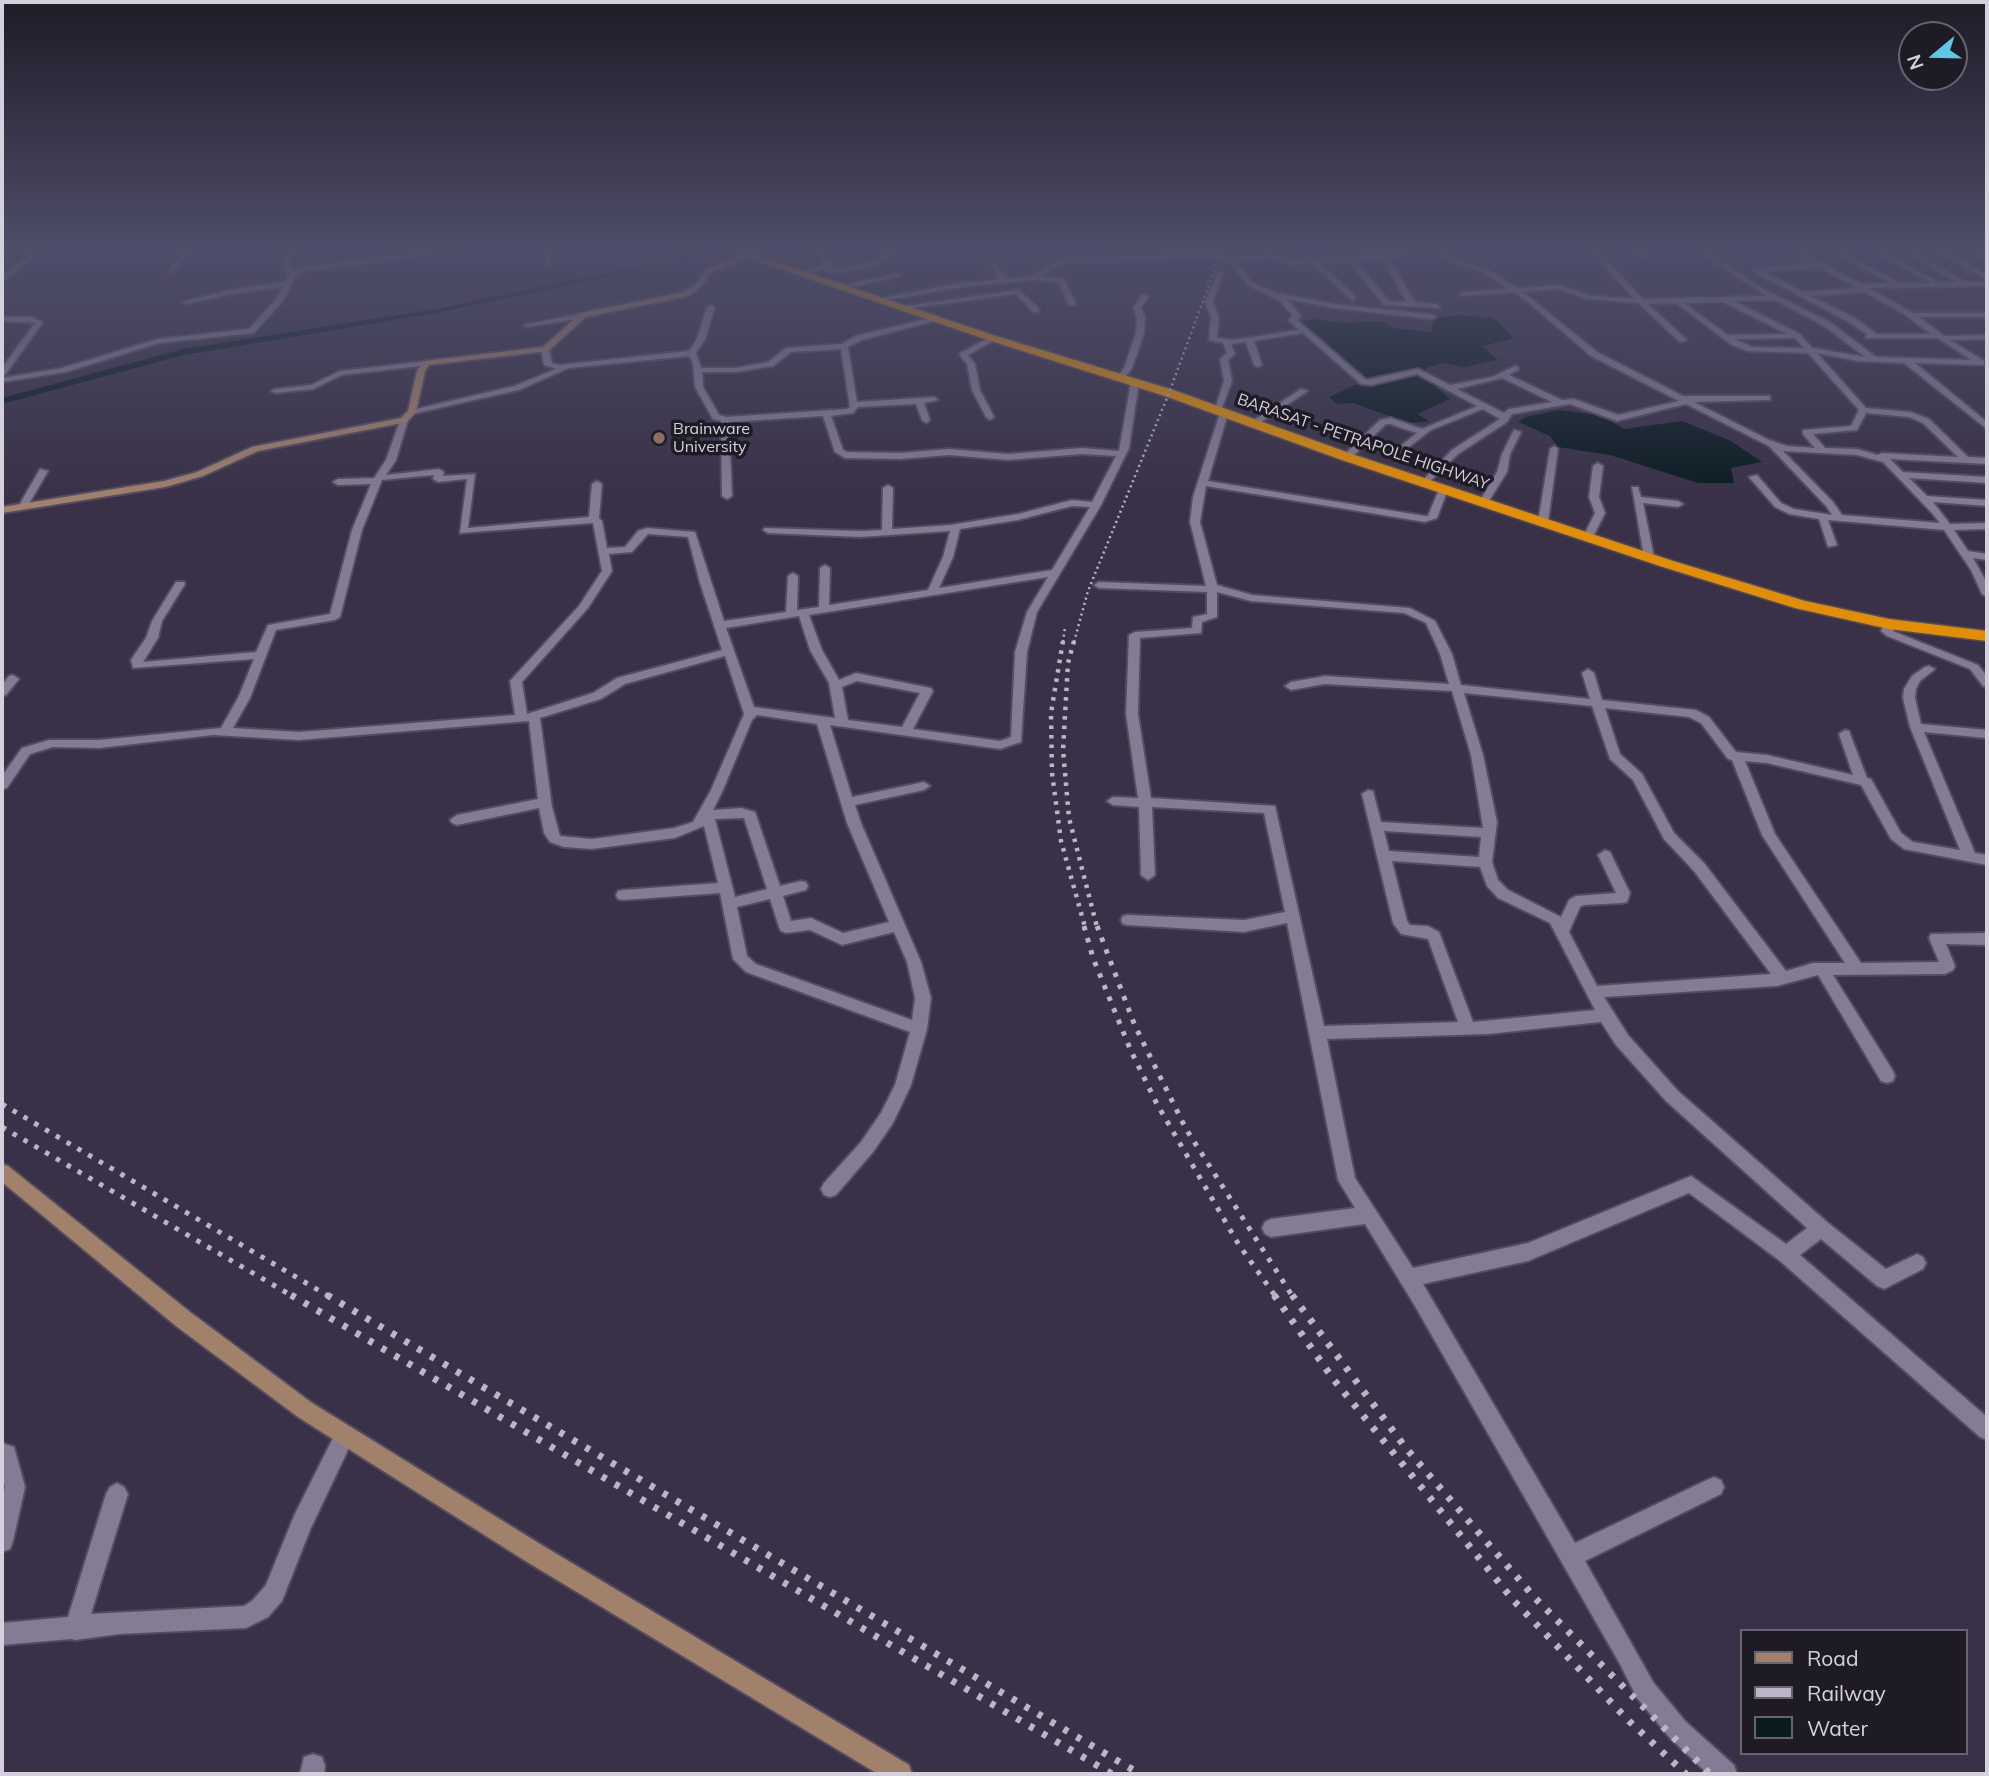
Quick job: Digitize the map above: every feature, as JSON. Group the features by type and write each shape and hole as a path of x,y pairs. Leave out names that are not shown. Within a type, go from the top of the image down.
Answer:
{"highway":[{"name":"BARASAT - PETRAPOLE HIGHWAY","path":"983,335 1135,382 1347,457 1801,606 1889,624 1987,636"}],"street":[{"path":"2,373 30,335"},
{"path":"2,380 63,370 158,341 215,335"},
{"path":"275,390 313,387 340,373 545,349 561,335"},
{"path":"692,353 702,335"},
{"path":"696,370 746,368 769,364 789,350 844,346 871,335"},
{"path":"1120,378 1128,368 1139,335"},
{"path":"1213,335 1212,340 1226,342 1277,335"},
{"path":"1309,335 1364,382 1371,383 1414,370 1504,417"},
{"path":"1571,335 1594,354 1773,446 1830,504 1838,517"},
{"path":"1677,335 1683,340"},
{"path":"1724,335 1751,349 1811,351 1873,359 1984,365"},
{"path":"1938,335 1984,365"},
{"path":"1727,337 1797,336 1863,410 1910,415 1926,421 1966,460"},
{"path":"1845,336 1987,337"},
{"path":"1845,336 1873,359"},
{"path":"990,416 976,392 971,364 963,354 992,338"},
{"path":"1249,339 1258,366"},
{"path":"1147,875 1145,803 1132,714 1135,635 1197,631 1197,619 1212,617 1212,588 1195,522 1198,497 1228,381 1224,359 1231,354 1226,342"},
{"path":"692,353 695,355 699,387 716,417 725,420 850,411 854,405 844,346"},
{"path":"545,349 548,365 570,366 692,353"},
{"path":"1907,361 1987,426"},
{"path":"225,731 244,698 272,627 335,617 355,534 378,480 391,460 404,420 412,411 421,371 427,363"},
{"path":"412,411 437,403 503,392 570,366"},
{"path":"1448,388 1503,375 1515,368"},
{"path":"1503,375 1559,402"},
{"path":"750,713 767,710 999,745 1017,739 1021,652 1032,612 1096,505 1122,454 1131,422 1135,382"},
{"path":"1252,424 1304,391"},
{"path":"1425,483 1455,452 1501,422 1509,412 1575,401 1617,418 1687,400 1767,398"},
{"path":"854,405 934,400"},
{"path":"919,401 926,420"},
{"path":"1401,450 1422,432 1484,406"},
{"path":"1824,451 1806,432 1854,428 1863,410"},
{"path":"826,414 839,452 845,454 897,456 948,452 1008,457 1083,452 1122,454"},
{"path":"2,510 164,484 200,474 255,449 404,420"},
{"path":"725,420 727,496"},
{"path":"1347,457 1383,422 1391,421 1422,432"},
{"path":"1484,502 1502,472 1506,454 1517,432"},
{"path":"1773,446 1877,456 1987,461"},
{"path":"1543,522 1554,449"},
{"path":"1877,456 1904,475 1926,499 1965,554 1987,594"},
{"path":"1588,537 1601,513 1594,497 1598,466"},
{"path":"23,507 43,471"},
{"path":"338,482 439,472 438,480 472,476 463,531 594,518"},
{"path":"1904,475 1987,480"},
{"path":"1754,477 1778,505 1792,512 1947,527 1987,526"},
{"path":"1203,483 1425,519 1432,518 1443,489"},
{"path":"526,717 516,681 590,599 607,571 594,518 597,484"},
{"path":"887,531 888,488"},
{"path":"1649,557 1636,494 1678,504"},
{"path":"1926,499 1987,503"},
{"path":"768,530 860,534 956,527 1072,503 1096,505"},
{"path":"1825,517 1823,520 1832,545"},
{"path":"932,592 948,557 956,527"},
{"path":"526,717 535,720 544,802 555,839 593,844 687,830 698,825 706,813 750,713 692,534 647,531 641,533 628,550 604,551"},
{"path":"1965,554 1987,556"},
{"path":"824,610 825,568"},
{"path":"721,625 1055,573"},
{"path":"793,576 797,614 836,685 842,722"},
{"path":"180,584 157,621 152,638 136,660 137,666 262,655"},
{"path":"1098,585 1212,588 1251,598 1415,612 1424,616 1435,628 1477,755 1490,822 1485,862 1492,882 1503,894 1544,912 1563,930 1605,1015 1622,1040 1672,1096 1884,1280 1917,1263"},
{"path":"1889,624 1887,631 1891,634 1987,670"},
{"path":"2,785 23,754 48,744 99,744 225,731 299,736 526,717 597,696 621,681 730,651"},
{"path":"1974,667 1987,683"},
{"path":"1930,669 1916,679 1910,689 1916,727 1970,857"},
{"path":"1588,673 1614,756 1638,777 1669,836 1699,867 1782,978"},
{"path":"836,685 854,677 927,691 906,731"},
{"path":"2,692 13,679"},
{"path":"1292,686 1325,680 1455,688 1692,713 1705,720 1728,753 1737,757 1767,759 1861,779 1869,785 1903,842 1919,849 1987,860"},
{"path":"822,719 848,802 914,962 923,998 919,1030 903,1085 887,1118 867,1147 830,1189"},
{"path":"1916,727 1987,734"},
{"path":"1845,734 1861,779"},
{"path":"1737,757 1769,835 1857,969"},
{"path":"848,802 924,786"},
{"path":"1368,794 1400,923 1406,930 1427,932 1434,936 1468,1029"},
{"path":"1113,801 1270,809 1347,1180 1409,1278 1571,1556 1645,1690 1677,1729 1725,1774"},
{"path":"457,820 544,802"},
{"path":"706,813 740,959 751,968 919,1030"},
{"path":"706,813 741,813 750,816 784,924 790,928 811,924 842,939 898,925"},
{"path":"1376,826 1489,833"},
{"path":"1563,930 1574,904 1581,900 1622,898 1623,893 1605,855"},
{"path":"1383,856 1485,862"},
{"path":"728,904 801,886"},
{"path":"623,895 724,888"},
{"path":"1128,920 1244,926 1293,916"},
{"path":"1592,992 1782,978 1822,969 1945,968 1948,966 1936,938 1987,939"},
{"path":"1822,969 1887,1076"},
{"path":"1318,1033 1468,1029 1605,1015"},
{"path":"2,1172 183,1319 305,1410 543,1559 900,1774"},
{"path":"1409,1278 1528,1252 1691,1184 1786,1255 1987,1430"},
{"path":"1271,1228 1369,1215"},
{"path":"1786,1255 1821,1228"},
{"path":"2,1634 246,1617 260,1609 274,1593 302,1524 345,1435"},
{"path":"2,1453 7,1454 15,1486 2,1541"},
{"path":"1571,1556 1714,1488"},
{"path":"75,1629 117,1494"}],"water":[{"path":"1308,335 1511,335 1514,338 1482,346 1498,360 1463,367 1443,363 1426,368 1430,382 1450,399 1417,414 1429,421 1409,423 1353,403 1337,404 1329,397 1369,379 1343,358 1332,356"},
{"path":"1559,410 1599,415 1625,429 1682,421 1731,441 1762,462 1731,468 1734,483 1698,483 1610,455 1558,447 1550,436 1518,422 1526,417"}],"waterway":[{"path":"2,401 183,352 289,335"}],"railway":[{"path":"1074,642 1088,591 1190,335"},
{"path":"1063,642 1065,627"},
{"path":"1063,641 1051,713 1052,773 1061,841 1085,927"},
{"path":"1074,641 1068,663 1063,750 1069,818 1097,927"},
{"path":"1084,926 1093,958 1131,1051 1157,1104 1239,1245 1276,1297"},
{"path":"1097,926 1135,1026 1186,1129 1293,1297"},
{"path":"2,1104 330,1297"},
{"path":"2,1127 294,1297"},
{"path":"291,1295 1112,1774"},
{"path":"327,1295 1140,1774"},
{"path":"1274,1295 1334,1380 1514,1601 1629,1721 1686,1774"},
{"path":"1292,1295 1405,1447 1535,1598 1710,1774"}],"place":[{"name":"Brainware University","path":"659,438"}]}
